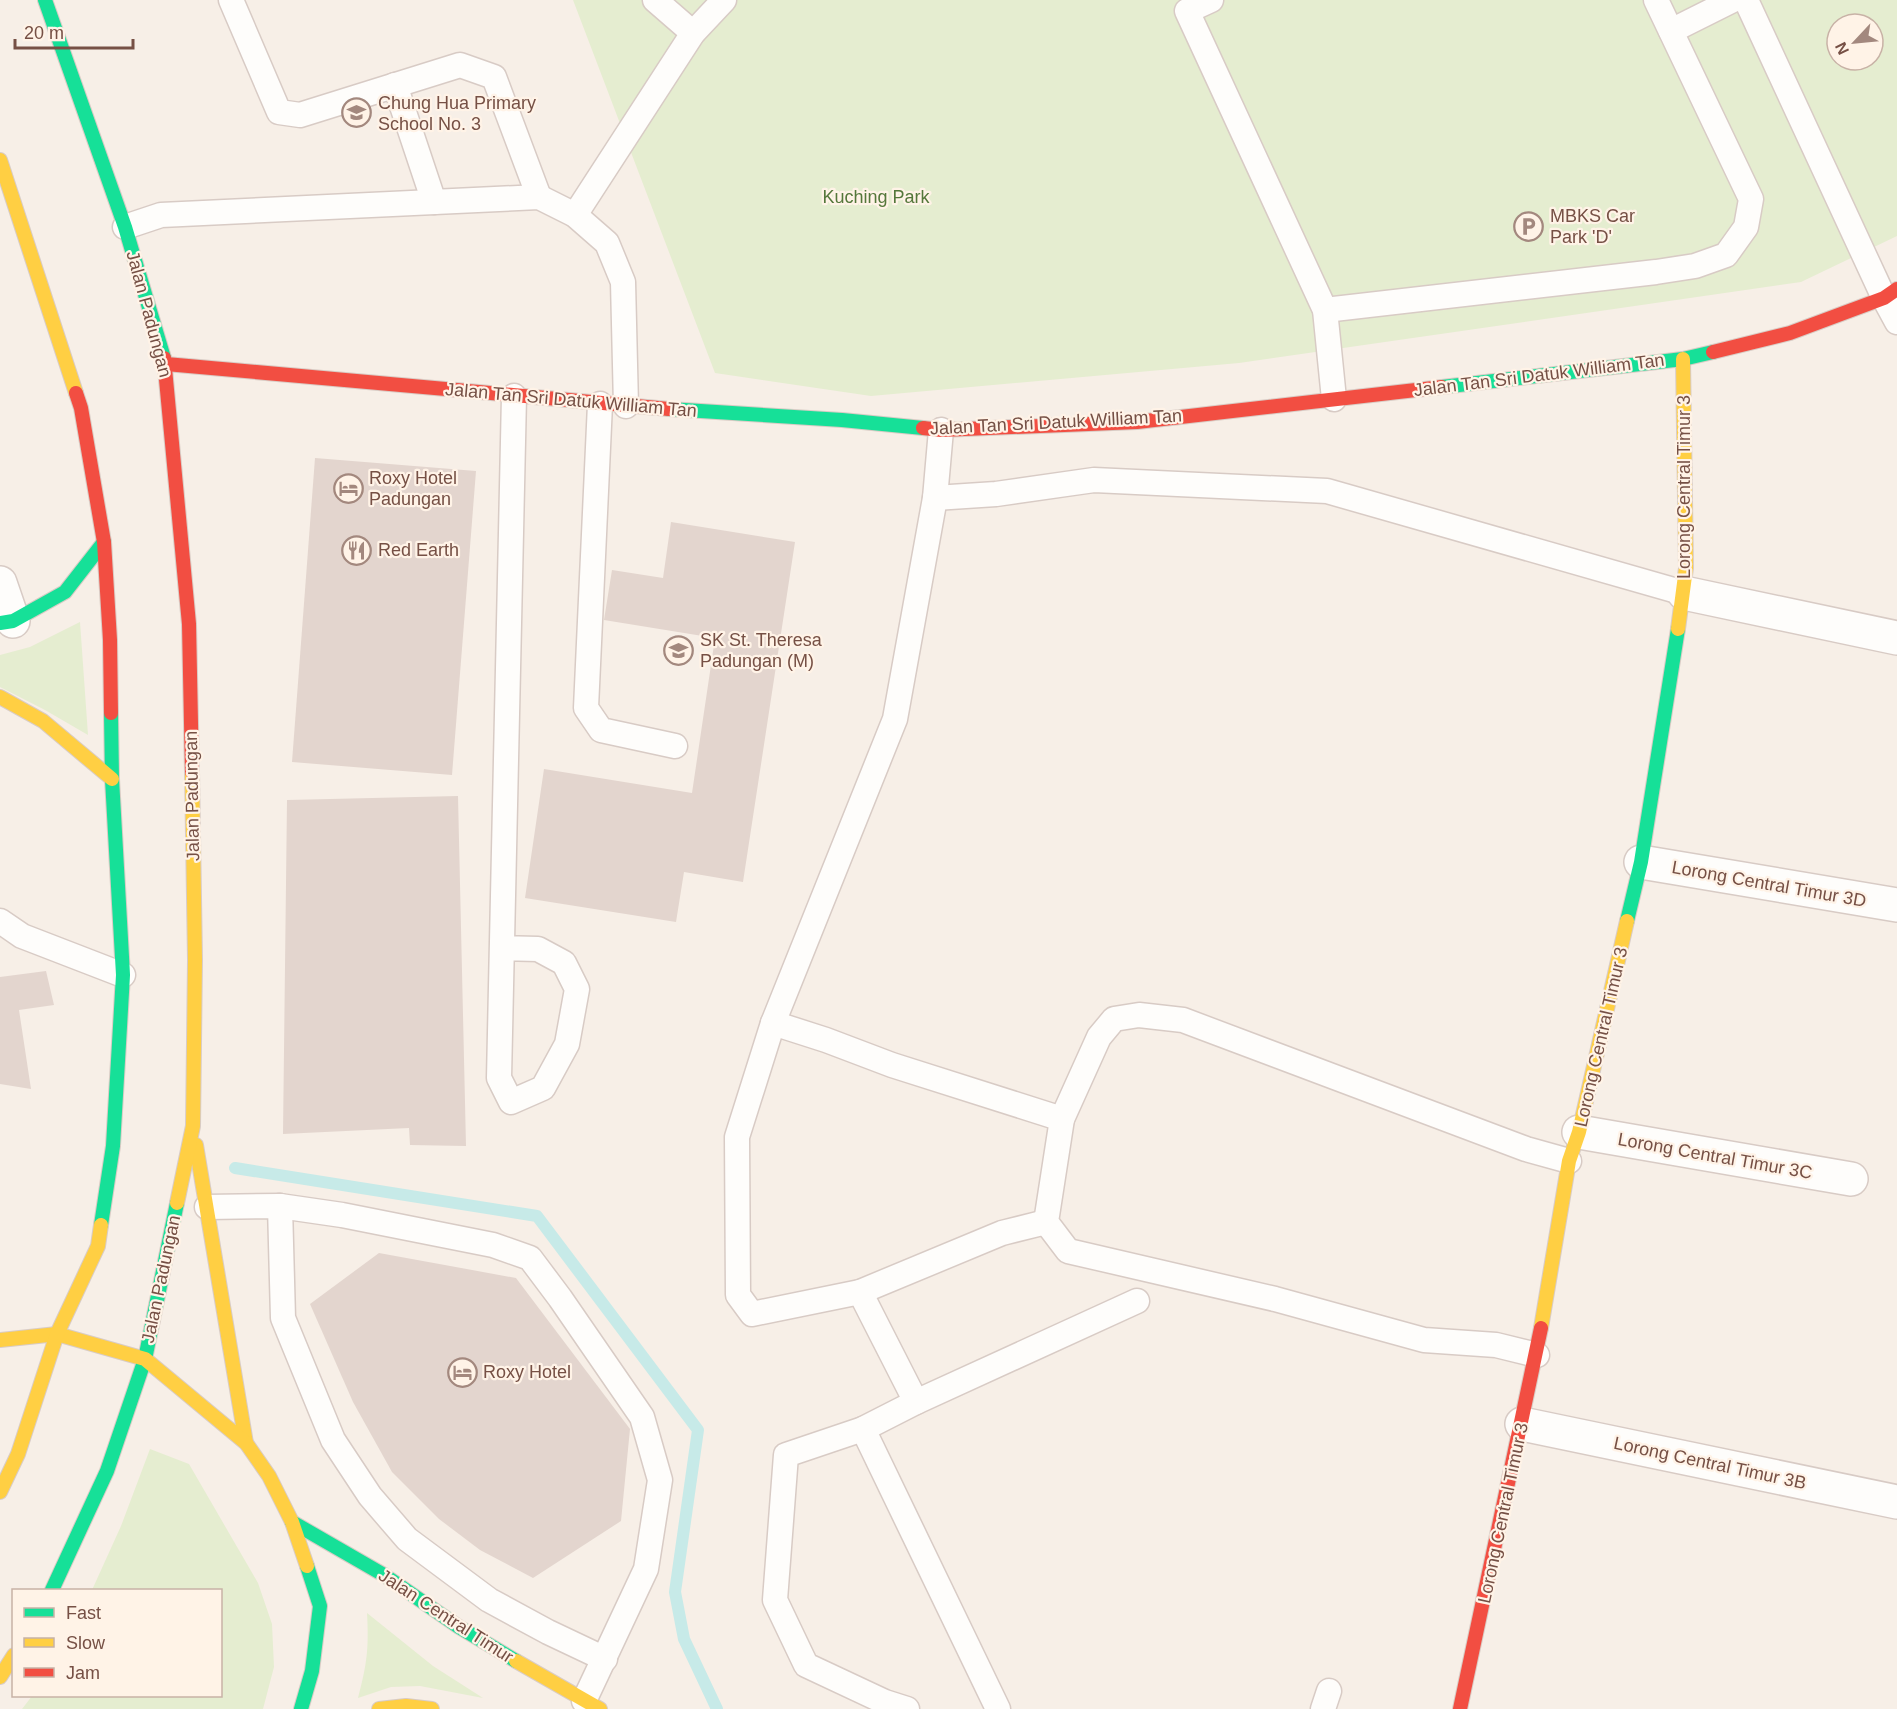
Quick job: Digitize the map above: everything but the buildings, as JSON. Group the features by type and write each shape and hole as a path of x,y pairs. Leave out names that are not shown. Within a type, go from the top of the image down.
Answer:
{"main road":[{"name":"Jalan Padungan","path":"45,0 125,227 166,364 189,624 195,960 193,1126 144,1359 107,1471 52,1589"},
{"path":"0,160 81,408 104,542 110,640 112,779 123,975 113,1146 98,1246 57,1334 18,1454 0,1492"},
{"name":"Jalan Tan Sri Datuk William Tan","path":"166,364 600,404 842,420 941,430 1137,422 1683,358 1791,333 1890,294"},
{"name":"Lorong Central Timur 3","path":"1460,1709 1537,1355 1574,1147 1641,862 1684,593 1686,568 1683,358"},
{"path":"7,622 65,592 104,542"},
{"path":"0,697 43,721 112,779"},
{"path":"193,1126 246,1443"},
{"path":"0,1340 57,1334 144,1359 246,1443 269,1476 292,1522 320,1606 312,1671 301,1709"},
{"name":"Jalan Central Timur","path":"292,1522 384,1575 459,1628 592,1705"},
{"path":"0,1677 12,1657"},
{"path":"379,1709 406,1706 432,1709"}],"street":[{"path":"0,583 7,622"},
{"path":"1684,593 1897,638"},
{"name":"Lorong Central Timur 3D","path":"1641,862 1897,905"},
{"name":"Lorong Central Timur 3C","path":"1574,1147 1851,1179"},
{"name":"Lorong Central Timur 3B","path":"1522,1424 1897,1502"}],"lane":[{"path":"231,0 279,112 300,115 460,65 494,77 539,197"},
{"path":"655,0 693,33"},
{"path":"575,215 693,33 724,0"},
{"path":"1211,0 1187,12 1325,310 1334,399"},
{"path":"1325,310 1656,272 1695,266 1726,255 1746,227 1751,199 1656,0"},
{"path":"1671,30 1733,0"},
{"path":"1746,0 1890,294 1897,322"},
{"path":"395,85 434,202"},
{"path":"125,227 161,215 539,197 575,215 607,243 624,282 626,406"},
{"path":"502,948 538,949 546,953 564,963 577,989 567,1044 543,1088 511,1102 499,1078 514,396"},
{"path":"600,404 586,708 601,730 675,746"},
{"path":"941,430 935,498 895,719 772,1023 737,1137 738,1295 752,1314 860,1292 1002,1233 1046,1222"},
{"path":"935,498 996,494 1094,480 1327,491 1684,593"},
{"path":"0,921 22,936 123,975"},
{"path":"1537,1355 1496,1345 1424,1340 1275,1299 1068,1251 1046,1222 1062,1119 1099,1037 1114,1019 1139,1015 1183,1020 1526,1149 1574,1147"},
{"path":"772,1023 892,1065 1062,1119"},
{"path":"280,1206 283,1318 333,1440 370,1496 407,1539 489,1600 604,1659"},
{"path":"207,1207 280,1206 342,1215 494,1245 530,1258 642,1417 660,1480 646,1569 604,1659 592,1705"},
{"path":"860,1292 916,1402"},
{"path":"907,1709 885,1702 806,1665 775,1600 786,1455 863,1429 916,1402 1137,1300"},
{"path":"863,1429 998,1709"}],"green space":[{"name":"Kuching Park","path":"573,0 1897,0 1897,236 1801,282 1239,363 871,396 715,373"},
{"path":"80,622 88,735 0,687 0,655 30,647"},
{"path":"150,1449 189,1464 258,1583 272,1624 274,1667 263,1709 22,1709 31,1697 222,1697 222,1589 92,1589 121,1526"},
{"path":"367,1613 433,1666 483,1698 420,1686 391,1687 358,1698 367,1656"}],"waterway":[{"path":"235,1168 537,1216 698,1430 675,1592 684,1639 717,1709"}],"traffic: fast":[{"path":"45,0 125,227 164,358"},
{"path":"1442,387 1683,359 1713,352"},
{"path":"669,409 842,420 923,428"},
{"path":"0,623 13,621 65,592 104,542"},
{"path":"1627,921 1641,862 1678,629"},
{"path":"101,1225 113,1146 123,975 112,779 111,713"},
{"path":"52,1589 107,1471 145,1359 177,1203"},
{"path":"292,1522 384,1575 459,1627 516,1661"},
{"path":"301,1709 312,1671 320,1606 307,1566"}],"traffic: slow":[{"path":"0,160 76,393"},
{"path":"1678,629 1686,568 1683,359"},
{"path":"0,697 43,721 112,779"},
{"path":"177,1203 193,1126 195,960 192,772"},
{"path":"1541,1328 1569,1161 1579,1132 1627,921"},
{"path":"196,1145 246,1443"},
{"path":"0,1492 18,1454 57,1334 98,1246 101,1225"},
{"path":"0,1340 57,1334 145,1359 246,1443 269,1476 292,1522 307,1566"},
{"path":"0,1677 12,1658"},
{"path":"516,1661 600,1709"},
{"path":"379,1709 406,1706 432,1709"}],"traffic: jam":[{"path":"1713,352 1790,333 1884,298 1897,289"},
{"path":"164,358 189,624 192,772"},
{"path":"166,364 669,409"},
{"path":"923,428 941,430 1137,422 1442,387"},
{"path":"76,393 81,408 104,542 110,640 111,713"},
{"path":"1460,1709 1541,1328"}],"place":[{"name":"Chung Hua Primary School No. 3","path":"357,113"},
{"name":"MBKS Car Park 'D'","path":"1529,226"},
{"name":"Roxy Hotel Padungan","path":"348,488"},
{"name":"Red Earth","path":"357,550"},
{"name":"SK St. Theresa Padungan (M)","path":"679,650"},
{"name":"Roxy Hotel","path":"462,1372"}]}
